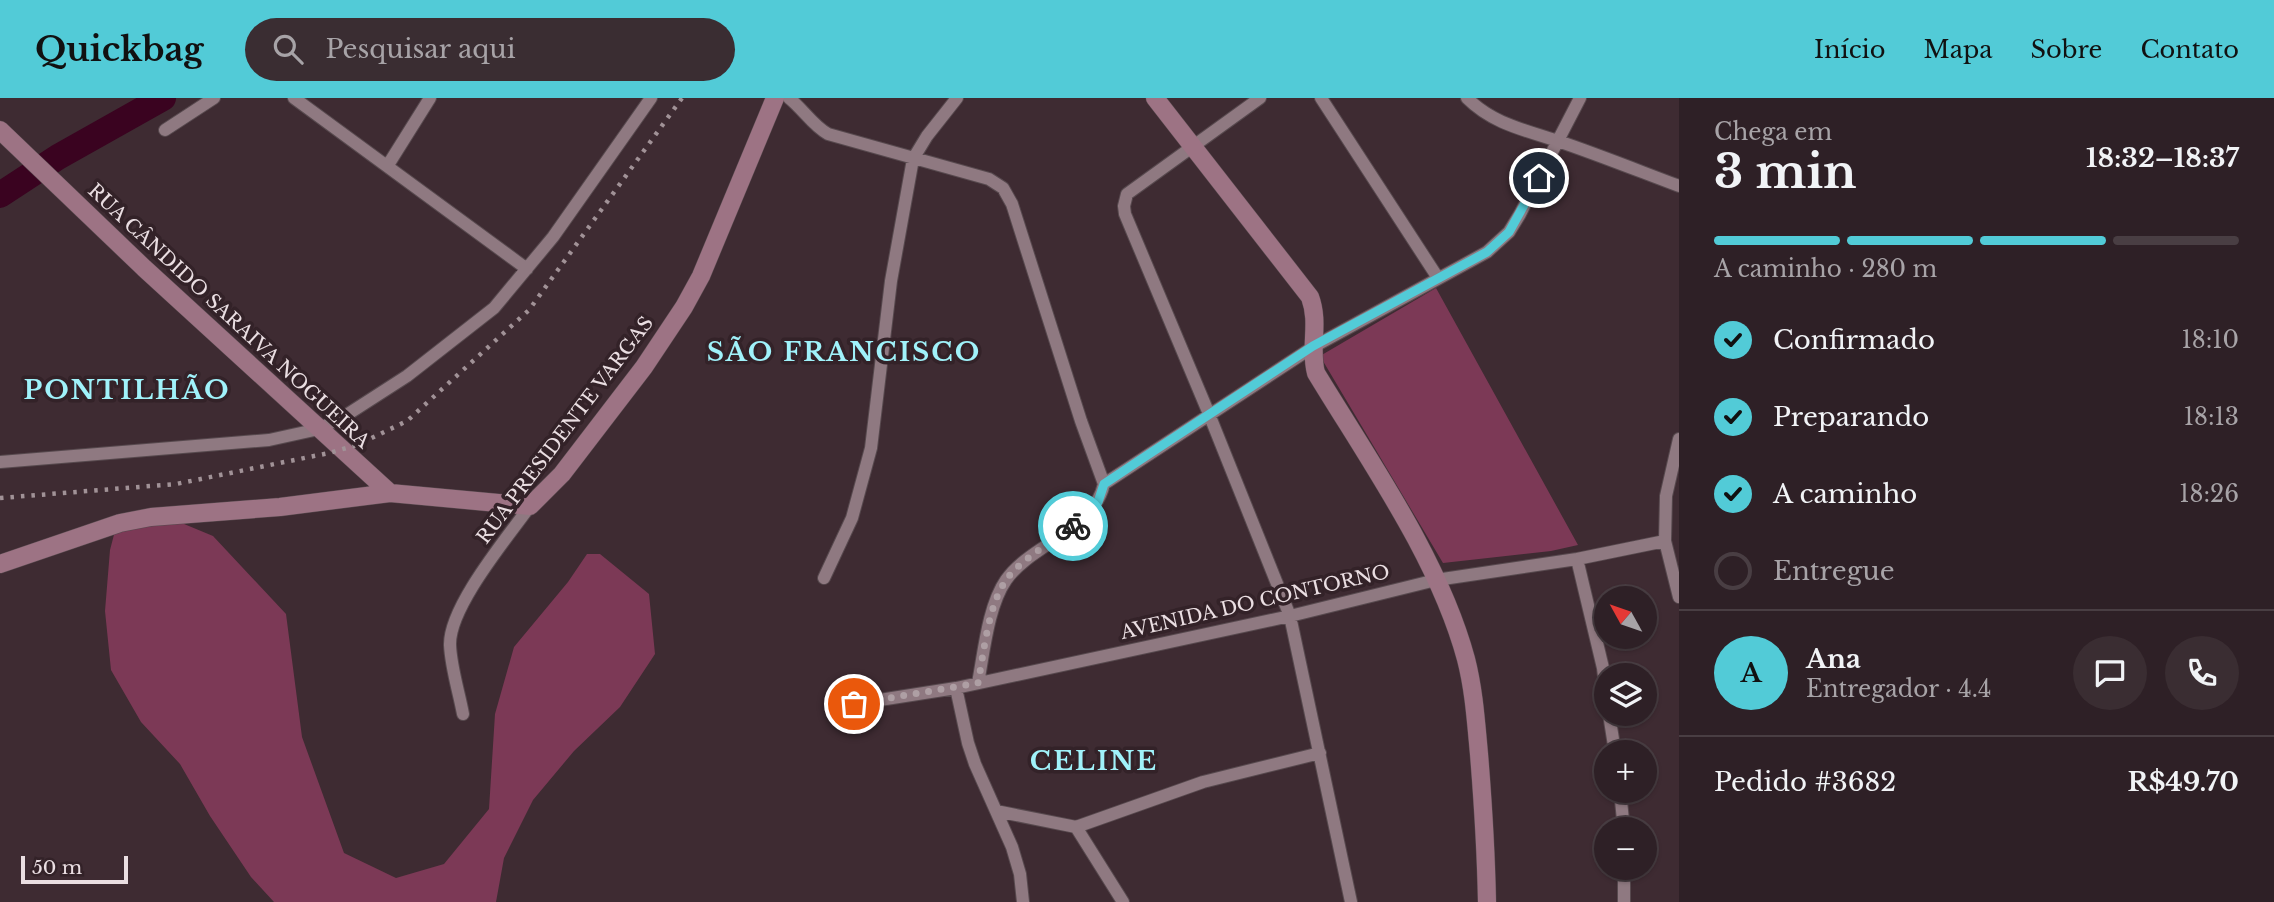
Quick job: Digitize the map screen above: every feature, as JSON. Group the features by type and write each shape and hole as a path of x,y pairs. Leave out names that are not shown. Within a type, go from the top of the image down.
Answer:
{"street":[{"path":"165,131 214,98"},
{"path":"294,98 527,269"},
{"path":"388,165 430,98"},
{"path":"0,462 269,440 319,429 348,414 443,350 494,308 553,237 651,98"},
{"name":"RUA PRESIDENTE VARGAS","path":"463,714 452,663 452,626 473,587 530,506 562,474 644,367 684,307 701,276 775,98"},
{"path":"789,98 808,115 815,126 828,134 989,179 1003,188 1012,204 1081,421 1104,484 1093,508 1007,578 999,592 991,618 978,683"},
{"path":"824,578 852,518 871,448 891,281 913,159 927,136 957,98"},
{"path":"1155,98 1310,297 1315,311 1313,363 1316,373 1408,525 1436,580 1465,658 1474,701 1483,805 1487,902"},
{"path":"1261,98 1128,194 1124,206 1127,223 1209,414 1290,616 1351,902"},
{"path":"1321,98 1438,278"},
{"path":"1467,98 1489,116 1506,125 1558,141 1679,186"},
{"path":"1104,484 1313,346 1487,252 1509,232 1580,98"},
{"name":"RUA CÂNDIDO SARAIVA NOGUEIRA","path":"0,130 144,268 390,493"},
{"path":"1679,439 1666,496 1665,541 1679,597"},
{"path":"0,564 120,523 151,517 281,507 390,493 530,506"},
{"name":"AVENIDA DO CONTORNO","path":"854,704 956,688 1290,616 1436,580 1577,559 1665,541"},
{"path":"1577,559 1602,663"},
{"path":"956,688 968,743 1012,847 1020,874 1023,902"},
{"path":"996,811 1076,827 1203,782 1320,752"},
{"path":"1076,827 1124,902"},
{"path":"1624,880 1624,902"}],"shaded area":[{"path":"1436,288 1578,545 1551,551 1443,563 1320,356"},
{"path":"172,519 213,536 286,614 302,737 344,853 396,878 444,864 489,809 495,714 514,647 568,582 587,554 600,554 649,594 655,654 620,707 574,751 533,800 504,858 496,902 274,902 251,877 210,816 180,764 141,722 111,670 105,611 110,550 116,527"}],"waterway":[{"path":"0,195 58,157 163,98"}],"railway":[{"path":"0,498 176,484 329,453 357,445 407,421 529,310 682,98"}],"way so far":[{"path":"854,704 978,683 991,618 999,592 1007,578 1073,526"}],"district":[{"name":"SÃO FRANCISCO","path":"844,352"},
{"name":"PONTILHÃO","path":"127,390"},
{"name":"CELINE","path":"1094,761"}],"route":[{"path":"1073,526 1098,502 1104,484 1146,456 1313,346 1487,252 1509,232 1539,178"}]}
